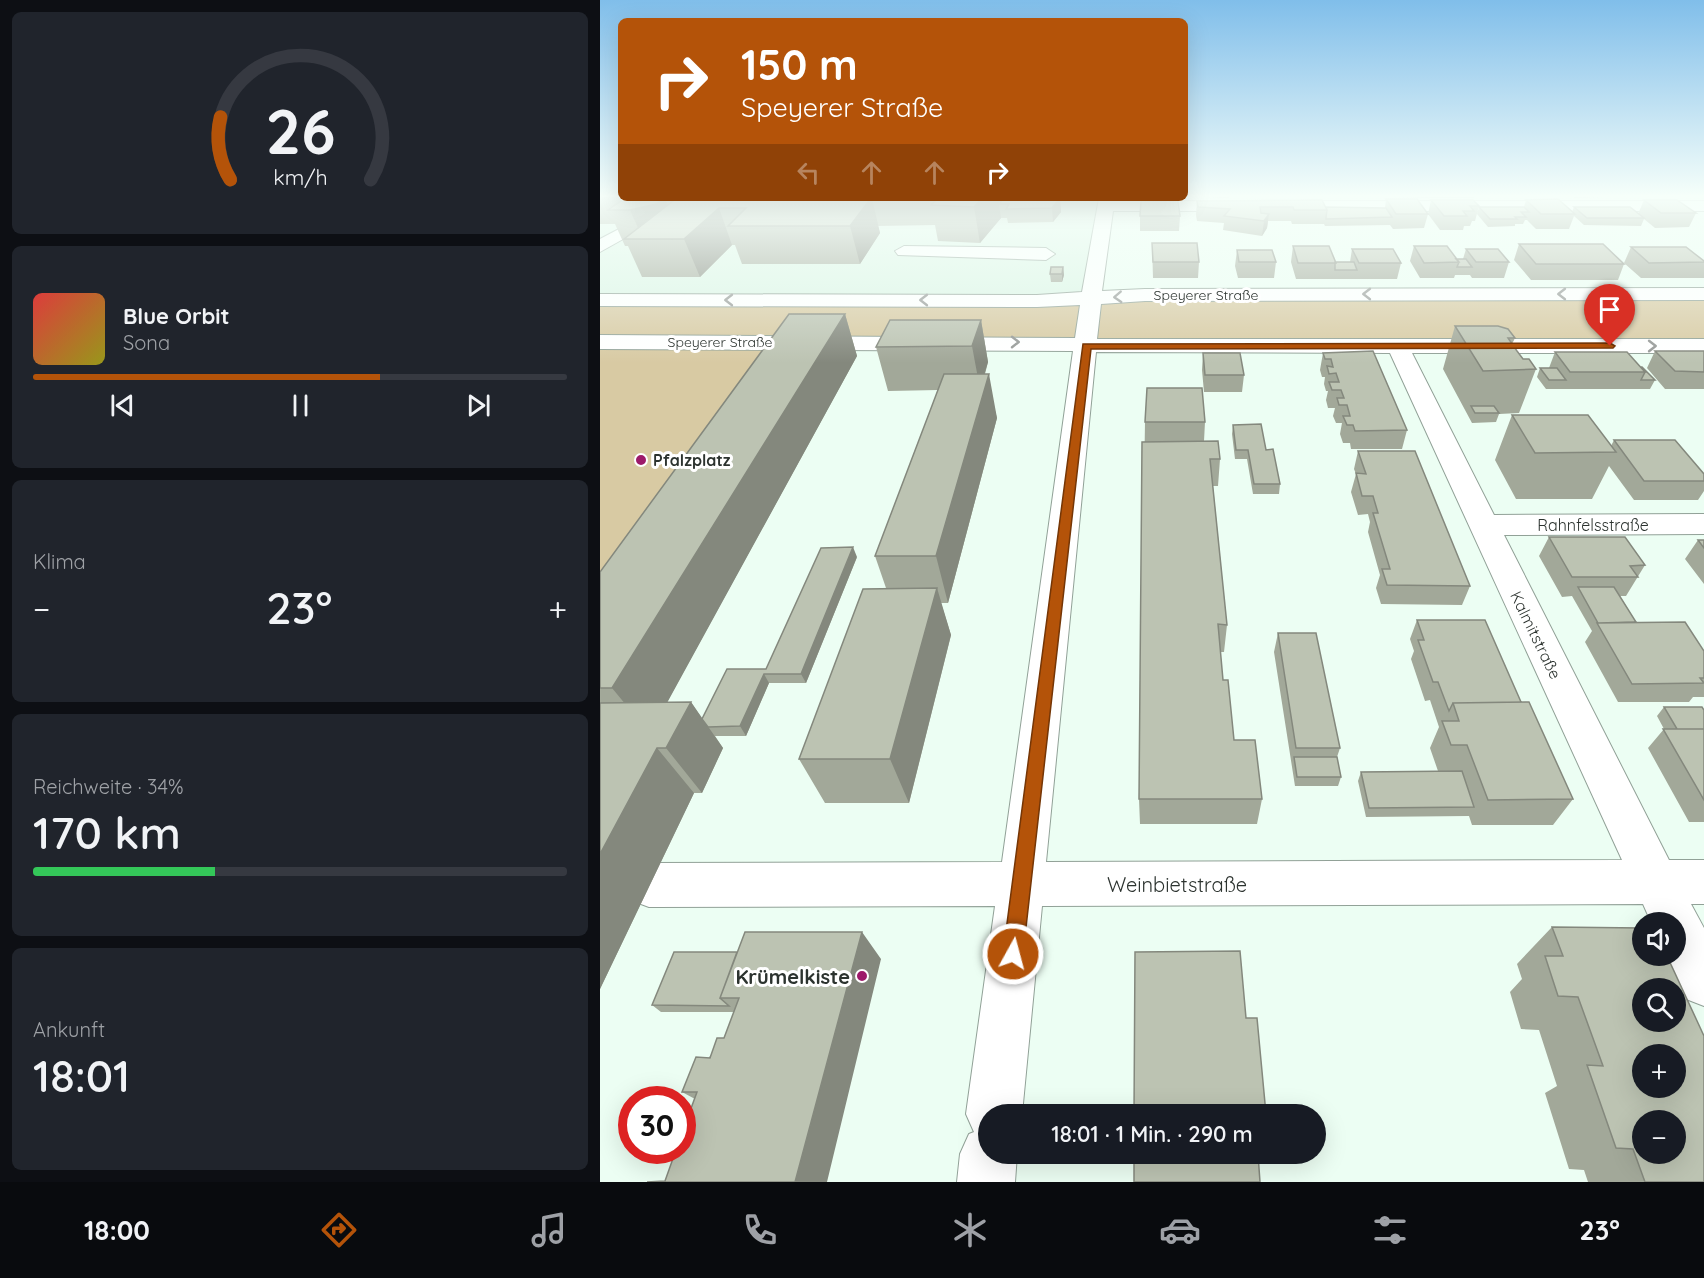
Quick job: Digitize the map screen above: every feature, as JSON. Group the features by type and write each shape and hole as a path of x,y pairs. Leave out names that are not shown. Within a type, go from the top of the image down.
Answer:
{"street":[{"path":"959,252 1096,256"},
{"path":"995,1104 1097,252"},
{"name":"Speyerer Straße","path":"600,300 959,292 1092,298 1144,295 1704,294"},
{"name":"Speyerer Straße","path":"600,342 1051,343 1087,346 1704,346"},
{"path":"759,371 780,342"},
{"name":"Kalmitstraße","path":"1398,346 1482,525 1704,981"},
{"name":"Rahnfelsstraße","path":"1482,525 1704,524"},
{"name":"Weinbietstraße","path":"649,885 1021,885 1669,909 1704,882"},
{"path":"986,1182 988,1164"}],"shaded area":[{"path":"600,252 1099,252 1092,298 600,300"},
{"path":"1145,295 1704,300 1704,340 780,342 600,594 600,300"}],"building":[{"path":"1152,252 1198,252 1199,262 1153,262"},
{"path":"1237,252 1273,252 1276,262 1239,262"},
{"path":"1295,252 1332,252 1336,263 1298,263"},
{"path":"1354,252 1395,252 1401,263 1359,263"},
{"path":"1418,252 1452,252 1459,262 1424,263"},
{"path":"1468,252 1501,252 1509,262 1476,262"},
{"path":"1526,252 1612,252 1624,264 1536,264"},
{"path":"1637,252 1693,252 1704,261 1704,262 1649,263"},
{"path":"1456,259 1466,259 1472,267 1457,267 1459,262"},
{"path":"1335,262 1354,262 1357,270 1335,270"},
{"path":"1051,267 1063,267 1062,274 1050,274"},
{"path":"789,314 845,314 612,688 600,688 600,572"},
{"path":"890,320 981,320 972,346 876,347"},
{"path":"1455,326 1498,326 1508,329 1515,338 1508,338 1517,351 1523,359 1529,359 1536,369 1483,371"},
{"path":"1373,351 1407,430 1355,431 1353,425 1347,425 1343,416 1350,416 1347,405 1339,405 1337,398 1344,398 1341,390 1332,390 1329,382 1339,382 1336,373 1329,374 1327,366 1333,367 1331,359 1325,359 1323,353"},
{"path":"1655,351 1704,351 1704,372 1675,371"},
{"path":"1555,352 1627,352 1645,372 1570,372"},
{"path":"1203,353 1240,353 1244,375 1205,375"},
{"path":"1641,367 1655,380 1641,380 1645,372"},
{"path":"1540,368 1557,368 1566,380 1549,380"},
{"path":"944,374 989,374 936,556 875,556"},
{"path":"1147,388 1202,388 1205,422 1145,422"},
{"path":"1471,406 1494,406 1499,413 1475,413"},
{"path":"1512,415 1588,415 1616,452 1535,453"},
{"path":"1261,424 1266,450 1273,449 1280,484 1254,484 1248,450 1236,450 1233,425"},
{"path":"1614,440 1675,440 1704,474 1704,481 1644,481"},
{"path":"1218,441 1220,459 1210,459 1227,625 1218,624 1223,680 1228,680 1234,740 1255,740 1262,799 1139,799 1142,442"},
{"path":"1358,451 1415,451 1470,586 1387,585 1382,569 1390,569 1373,513 1378,513 1373,496 1362,496 1356,473 1366,474"},
{"path":"1549,537 1625,537 1645,565 1630,566 1638,577 1572,577"},
{"path":"1698,540 1704,540 1704,548"},
{"path":"853,547 801,674 764,674 740,726 708,727 702,719 727,669 766,669 821,548"},
{"path":"1578,587 1614,587 1636,622 1598,623"},
{"path":"937,588 890,759 799,759 863,589"},
{"path":"1417,620 1485,620 1521,702 1453,703 1449,711 1438,682 1433,682 1418,640 1424,640"},
{"path":"1685,622 1704,651 1704,678 1700,678 1704,683 1632,684 1597,623"},
{"path":"1278,633 1316,633 1340,748 1296,748"},
{"path":"691,702 666,748 657,748 600,854 600,703"},
{"path":"1529,702 1573,799 1488,800 1467,745 1451,745 1442,721 1459,721 1453,703"},
{"path":"1664,707 1702,707 1704,729 1677,729"},
{"path":"1663,729 1704,729 1704,800"},
{"path":"1294,757 1337,757 1341,777 1297,777"},
{"path":"1462,771 1474,807 1369,808 1361,772"},
{"path":"1552,927 1632,928 1632,966 1672,966 1677,978 1632,978 1632,1032 1686,1032 1686,997 1704,1036 1704,1182 1645,1182 1638,1164 1686,1164 1686,1110 1632,1110 1632,1149 1616,1148 1587,1065 1603,1066 1578,997 1558,996 1545,956 1563,956"},
{"path":"745,932 862,932 795,1182 647,1182 665,1181 671,1164 696,1164 697,1092 696,1086 684,1086 696,1057 710,1058 717,1038 724,1038 739,998 720,998"},
{"path":"1240,951 1246,1018 1257,1018 1265,1104 1134,1104 1135,952"},
{"path":"674,952 737,952 720,998 729,1006 652,1005"},
{"path":"1134,1164 1259,1164 1260,1182 1134,1182"}],"place":[{"name":"Pfalzplatz","path":"641,460"},
{"name":"Krümelkiste","path":"862,976"}],"route":[{"path":"1013,954 1087,346 1610,346"}]}
